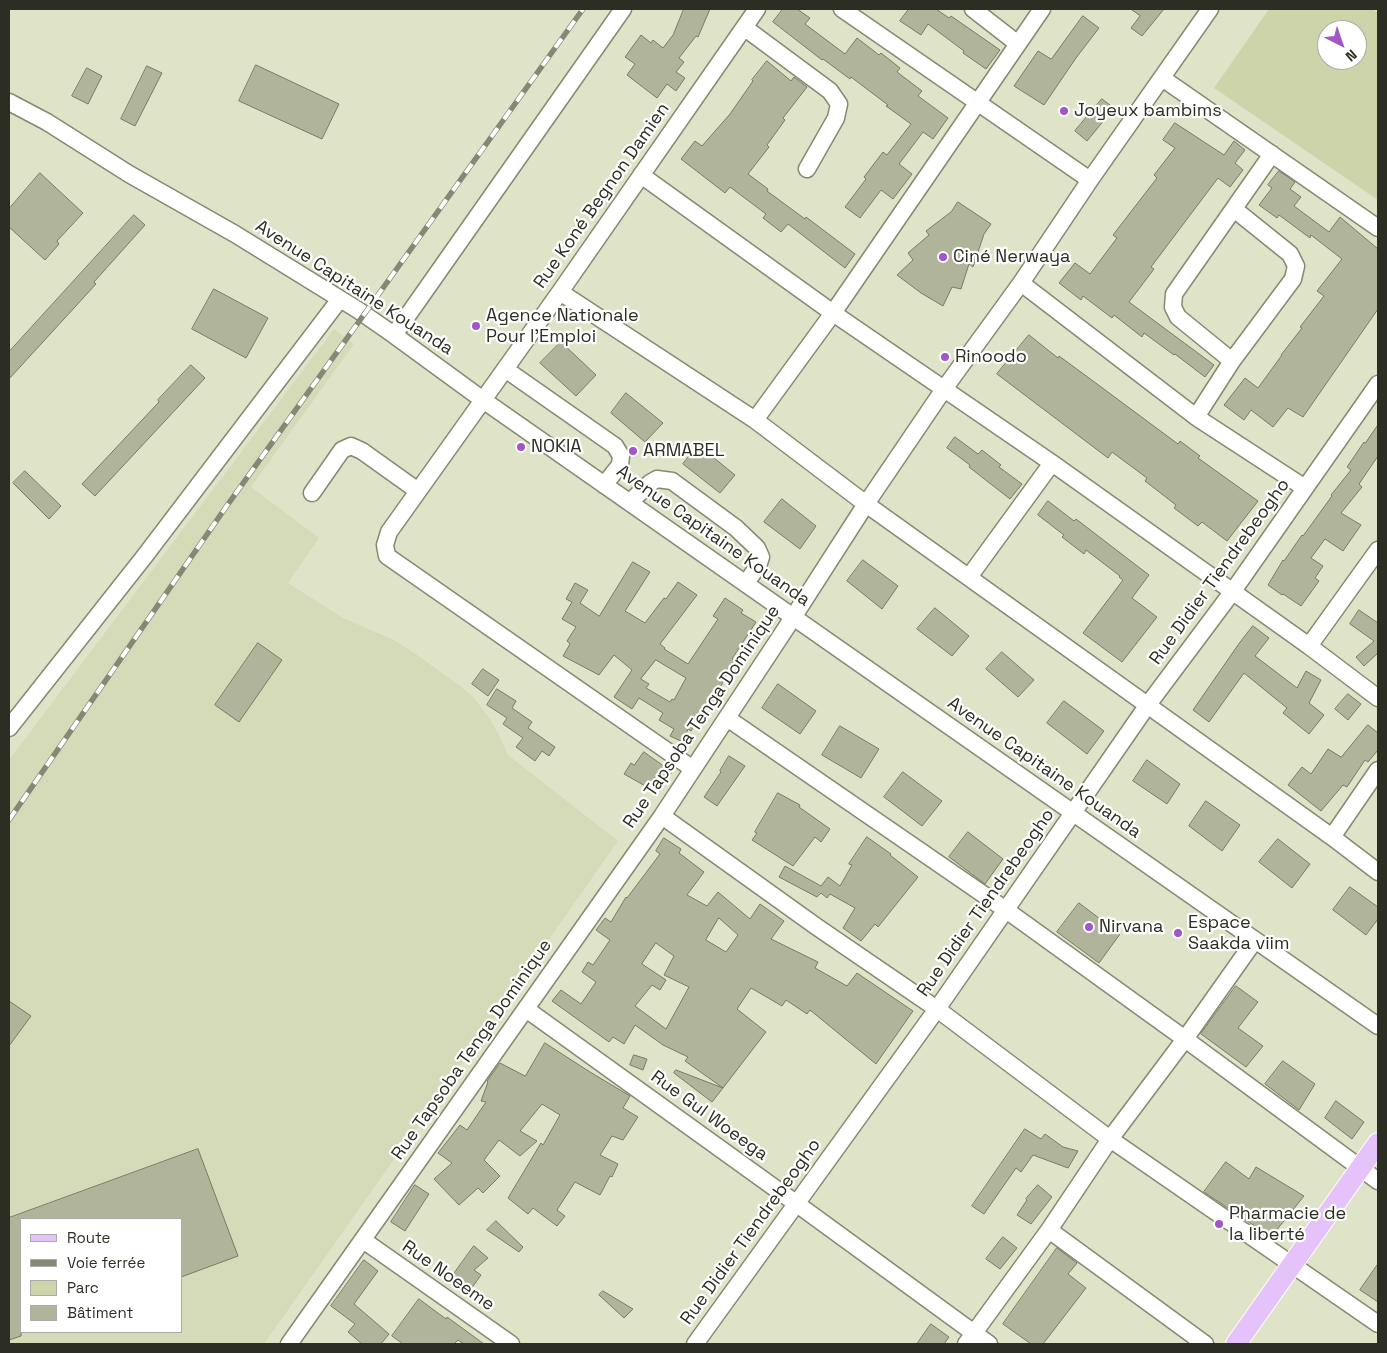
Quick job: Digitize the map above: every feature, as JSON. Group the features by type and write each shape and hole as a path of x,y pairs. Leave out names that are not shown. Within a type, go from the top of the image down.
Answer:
{"main road":[{"path":"1236,1344 1378,1144"}],"street":[{"path":"394,335 623,9"},
{"name":"Rue Koné Begnon Damien","path":"693,769 387,556 385,545 389,532 560,292 757,9"},
{"path":"842,9 1090,180"},
{"path":"973,9 1018,44"},
{"path":"755,420 833,313 1042,9"},
{"name":"Rue Tapsoba Tenga Dominique","path":"289,1344 662,816 866,504 944,389 1021,283 1090,180 1210,9"},
{"path":"745,28 830,91 839,104 836,118 807,169"},
{"path":"1162,78 1378,228"},
{"name":"Avenue Capitaine Kouanda","path":"9,102 47,122 129,174 235,234 394,335 604,485 1378,1026"},
{"path":"1232,361 1178,317 1173,306 1174,294 1272,154"},
{"path":"641,175 833,313 1052,463 1233,591 1378,698"},
{"path":"1196,417 1232,361 1293,279 1296,266 1290,254 1234,209"},
{"path":"1021,283 1196,417 1305,488"},
{"path":"560,292 755,420 866,504 1332,837 1378,872"},
{"path":"9,728 144,557 340,299"},
{"path":"505,369 615,446 621,456 620,465 604,485"},
{"name":"Rue Didier Tiendrebeogho","path":"695,1344 937,1009 1147,706 1233,591 1377,387"},
{"path":"312,493 342,450 351,446 362,451 418,491"},
{"path":"969,578 1052,463"},
{"path":"630,502 657,479 672,481 736,528 757,548 761,557 758,566 746,583"},
{"path":"1309,646 1378,550"},
{"path":"727,718 1006,910 1378,1181"},
{"path":"1332,837 1378,770"},
{"path":"662,816 816,927 937,1009 1110,1140 1378,1324"},
{"path":"970,1339 1049,1230 1110,1140 1255,940"},
{"name":"Rue Gul Woeega","path":"526,1009 797,1204 970,1339 989,1344"},
{"path":"1049,1230 1205,1344"},
{"name":"Rue Noeeme","path":"363,1240 511,1344"}],"shaded area":[{"path":"334,329 354,344 251,487 319,538 288,583 343,618 392,639 463,688 475,699 488,716 508,755 618,841 264,1344 9,1344 9,760"}],"green space":[{"path":"1269,9 1372,9 1378,13 1378,200 1214,88"}],"building":[{"path":"684,9 710,9 698,37 696,36 679,58 684,62 676,72 685,78 676,91 667,84 657,98 627,75 635,64 625,57 641,35 651,43 653,40 663,48 673,35"},
{"path":"783,9 797,9 810,18 805,24 845,54 857,38 879,55 881,53 900,68 897,72 922,91 918,96 948,118 933,139 923,132 899,164 912,174 893,199 881,190 860,218 845,207 883,152 887,155 911,124 851,77 850,79 822,60 773,22"},
{"path":"909,9 936,9 949,18 951,16 1000,50 986,69 928,24 921,35 900,21"},
{"path":"1131,9 1164,9 1142,36 1131,28 1140,16"},
{"path":"1083,16 1099,28 1044,105 1014,86 1038,51 1051,59"},
{"path":"767,61 791,81 794,77 807,87 783,118 785,120 767,145 769,147 748,174 768,189 767,191 805,219 806,217 855,254 845,268 788,224 781,232 763,218 766,214 730,187 725,193 681,159 695,141 702,146 730,114"},
{"path":"256,65 339,104 322,139 239,101"},
{"path":"147,66 162,73 135,126 121,119"},
{"path":"87,68 102,76 88,104 72,96"},
{"path":"1102,99 1114,108 1087,141 1075,131"},
{"path":"1175,123 1224,155 1234,141 1245,150 1235,163 1243,170 1230,187 1218,178 1151,267 1154,269 1129,302 1214,365 1205,377 1144,333 1142,337 1114,315 1112,318 1083,296 1081,300 1059,283 1075,263 1090,274 1117,238 1113,235 1157,178 1154,175 1175,148 1163,140"},
{"path":"1279,171 1295,182 1290,189 1301,197 1294,206 1329,232 1340,217 1378,249 1378,309 1303,417 1288,408 1273,427 1251,410 1244,420 1224,405 1245,378 1258,388 1324,296 1317,291 1342,259 1311,235 1310,238 1279,215 1277,218 1259,205 1272,188 1268,185"},
{"path":"40,173 83,213 57,241 59,244 45,260 9,227 9,209"},
{"name":"Ciné Nerwaya","path":"958,202 991,224 984,234 973,267 969,264 961,289 952,287 943,306 921,293 897,275 913,260 908,253 929,235 926,231 951,212"},
{"path":"134,215 145,225 94,282 96,284 9,379 9,352"},
{"path":"214,289 268,318 246,358 192,329"},
{"path":"1029,335 1178,444 1180,441 1200,456 1198,458 1258,501 1227,541 1202,522 1198,526 1174,508 1176,505 1145,481 1147,478 1112,452 1108,458 997,374"},
{"path":"561,342 596,375 576,396 540,363"},
{"path":"191,365 205,378 95,496 82,484"},
{"path":"626,393 663,423 645,442 611,413"},
{"path":"1378,425 1378,456 1359,484 1362,487 1341,513 1361,525 1343,551 1325,539 1311,558 1323,566 1315,578 1319,581 1301,606 1268,585 1283,560 1351,470 1347,467"},
{"path":"955,437 978,454 982,450 1001,465 999,467 1022,484 1010,499 947,448"},
{"path":"698,445 735,475 720,493 683,464"},
{"path":"25,471 61,506 49,519 13,483"},
{"path":"782,499 816,526 800,549 764,522"},
{"path":"1048,501 1074,521 1076,519 1149,575 1132,598 1157,617 1122,662 1083,633 1123,580 1086,550 1084,554 1062,537 1064,535 1038,515"},
{"path":"863,560 898,586 882,609 847,581"},
{"path":"633,562 650,572 625,611 645,623 678,582 697,595 660,644 664,649 688,664 718,619 713,616 725,598 743,610 741,613 756,622 732,659 734,660 718,692 706,710 703,709 691,731 688,729 683,742 670,736 674,729 659,720 663,713 639,698 632,709 614,697 632,670 614,655 599,675 563,656 570,644 567,641 576,627 562,619 572,602 566,599 575,583 588,590 580,603 599,616","holes":["656,660 686,678 674,700 672,699 670,702 646,688 649,684 641,679"]},
{"path":"935,608 969,636 952,656 917,629"},
{"path":"1359,610 1378,623 1378,653 1364,666 1356,657 1374,641 1350,624"},
{"path":"1253,626 1269,638 1255,656 1297,688 1306,671 1321,680 1309,703 1324,715 1309,734 1283,713 1287,708 1244,673 1209,722 1193,710"},
{"path":"258,643 282,660 239,722 215,705"},
{"path":"1002,652 1034,680 1018,697 986,669"},
{"path":"483,669 499,680 488,696 472,684"},
{"path":"778,684 816,711 800,734 762,708"},
{"path":"497,689 516,701 512,708 532,722 528,728 555,747 549,756 542,751 535,761 516,747 523,738 503,724 507,718 487,705"},
{"path":"1348,694 1361,704 1348,720 1335,709"},
{"path":"1064,701 1104,731 1087,754 1047,723"},
{"path":"1368,725 1378,733 1378,750 1368,762 1365,760 1347,787 1343,785 1321,811 1288,785 1302,767 1311,774 1328,749 1341,757"},
{"path":"840,726 879,749 861,778 822,755"},
{"path":"644,752 672,772 665,781 657,775 647,787 624,774 631,763 634,765"},
{"path":"729,756 745,766 717,806 704,797"},
{"path":"1147,760 1180,784 1167,804 1133,781"},
{"path":"903,772 942,801 922,826 884,797"},
{"path":"778,793 800,805 799,807 830,829 821,842 815,837 793,866 752,840"},
{"path":"1206,801 1240,825 1222,851 1189,826"},
{"path":"968,832 1003,859 985,884 949,857"},
{"path":"867,837 918,877 878,927 875,924 861,941 843,928 855,908 830,894 827,898 821,893 817,897 779,877 785,866 821,886 828,877 840,886 852,865 849,864"},
{"path":"664,838 681,849 679,853 704,872 687,895 707,906 718,892 750,919 760,904 784,921 771,939 818,962 815,968 847,986 857,973 913,1011 876,1064 810,1010 807,1014 786,1000 782,1006 751,988 737,1009 766,1032 723,1088 685,1061 688,1057 663,1045 635,1025 624,1044 613,1037 609,1042 552,1001 561,990 581,1004 596,982 582,972 588,962 593,965 610,940 596,930 605,918 611,922 626,897 660,854 656,851","holes":["719,918 738,935 726,952 706,940","656,943 674,956 664,975 689,987 666,1029 635,1006 652,985 660,990 666,980 642,964"]},
{"path":"1278,839 1310,864 1292,888 1259,862"},
{"path":"1350,887 1378,907 1378,919 1366,935 1333,910"},
{"path":"1079,903 1120,934 1099,963 1057,932"},
{"path":"1236,986 1258,1002 1238,1028 1263,1046 1246,1067 1201,1034"},
{"path":"9,1001 31,1016 9,1046"},
{"path":"545,1043 630,1096 623,1108 638,1117 623,1140 612,1136 600,1155 618,1164 612,1177 610,1176 600,1195 575,1182 557,1210 565,1216 557,1226 533,1208 528,1214 508,1198 541,1143 543,1145 560,1115 542,1104 520,1131 537,1141 520,1156 499,1140 484,1160 500,1176 483,1193 478,1188 459,1205 434,1179 452,1163 438,1153 460,1125 467,1130 486,1102 481,1101 487,1081 500,1063 525,1076"},
{"path":"634,1055 647,1059 643,1070 630,1065"},
{"path":"1283,1061 1315,1084 1299,1110 1265,1084"},
{"path":"676,1070 723,1088 712,1102 674,1073"},
{"path":"1336,1101 1364,1122 1352,1139 1325,1118"},
{"path":"1025,1129 1041,1139 1045,1134 1063,1147 1078,1151 1068,1168 1033,1155 1021,1172 1016,1168 984,1214 972,1206"},
{"path":"198,1149 238,1256 182,1277 182,1218 20,1218 21,1336 9,1340 9,1218"},
{"path":"1226,1162 1249,1179 1256,1167 1304,1196 1271,1237 1204,1192"},
{"path":"415,1185 429,1194 405,1231 391,1222"},
{"path":"1038,1185 1052,1197 1031,1224 1017,1215 1026,1199"},
{"path":"496,1221 523,1247 519,1252 487,1230"},
{"path":"1003,1237 1017,1248 1000,1269 986,1259"},
{"path":"474,1246 488,1258 474,1270 481,1275 471,1289 453,1275"},
{"path":"1057,1248 1077,1263 1068,1274 1086,1288 1043,1344 1031,1344 1003,1324"},
{"path":"364,1260 378,1271 354,1304 389,1334 381,1344 362,1344 348,1332 355,1324 331,1306"},
{"path":"1378,1264 1378,1302 1360,1290"},
{"path":"603,1291 633,1309 624,1318 599,1295"},
{"path":"419,1299 484,1344 464,1344 458,1340 454,1344 403,1344 392,1336"},
{"path":"931,1324 949,1337 944,1344 917,1344"}],"railway":[{"path":"9,820 226,507 583,9"}],"place":[{"name":"Joyeux bambims","path":"1064,111"},
{"name":"Ciné Nerwaya","path":"943,257"},
{"name":"Agence Nationale Pour l'Emploi","path":"476,326"},
{"name":"Rinoodo","path":"945,357"},
{"name":"NOKIA","path":"521,447"},
{"name":"ARMABEL","path":"633,451"},
{"name":"Nirvana","path":"1089,927"},
{"name":"Espace Saakda viim","path":"1178,933"},
{"name":"Pharmacie de la liberté","path":"1219,1224"}]}
